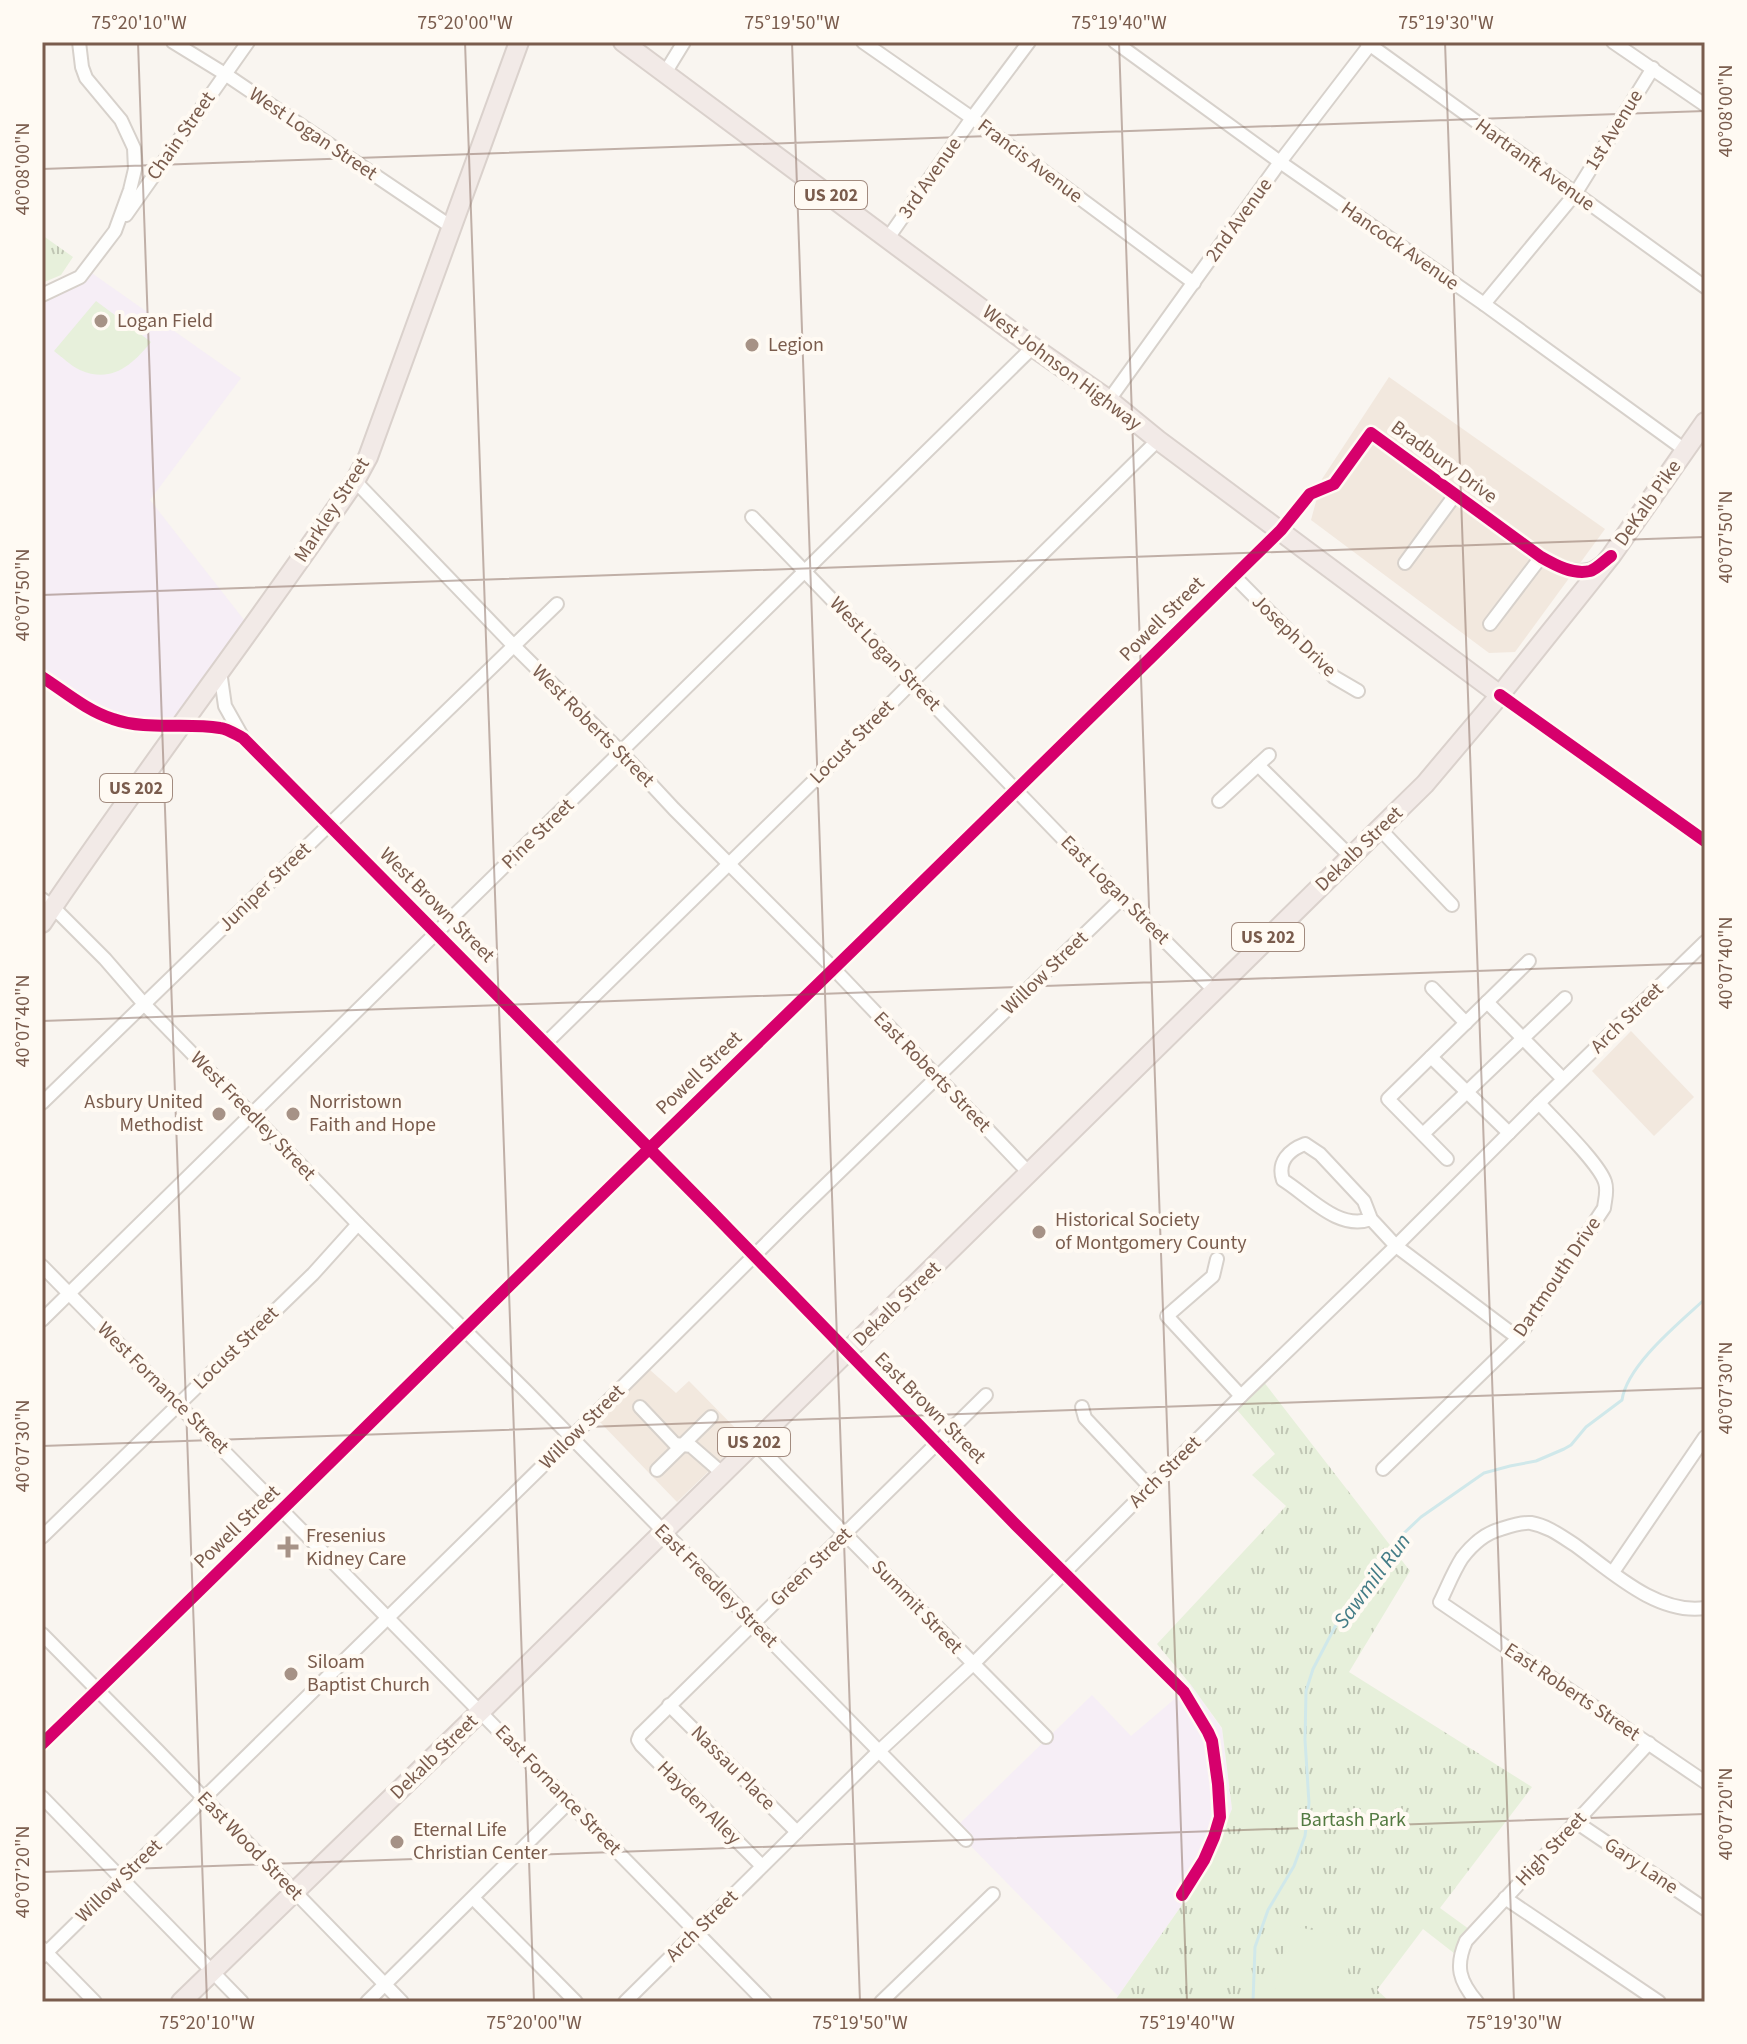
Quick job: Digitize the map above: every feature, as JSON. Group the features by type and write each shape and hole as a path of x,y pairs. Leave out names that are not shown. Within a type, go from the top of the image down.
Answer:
{"highway":[{"name":"Markley Street","path":"42,923 48,903 252,630 355,481 368,457 519,42"},
{"name":"West Johnson Highway","path":"623,42 1033,347 1109,400 1158,440 1500,695"},
{"name":"DeKalb Pike","path":"1500,695 1611,556 1705,422"},
{"name":"Dekalb Street","path":"181,2002 1425,784 1500,695"}],"street":[{"path":"42,295 80,277 115,231 136,163 134,148 121,120 86,78 79,42"},
{"name":"West Logan Street","path":"173,42 453,228"},
{"name":"Chain Street","path":"115,231 248,42"},
{"path":"665,73 684,42"},
{"name":"Francis Avenue","path":"863,42 972,118 1194,283"},
{"name":"3rd Avenue","path":"888,238 1029,42"},
{"name":"Hancock Avenue","path":"1115,42 1685,450"},
{"path":"1613,42 1705,105"},
{"name":"2nd Avenue","path":"1109,400 1369,43"},
{"name":"Hartranft Avenue","path":"1369,43 1705,287"},
{"name":"1st Avenue","path":"1484,304 1575,194 1653,68"},
{"name":"Pine Street","path":"42,1320 1033,347"},
{"name":"Bradbury Drive","path":"1281,530 1310,494 1334,484 1371,433 1558,567 1592,570 1611,556"},
{"name":"Locust Street","path":"545,1044 1158,440"},
{"name":"West Roberts Street","path":"355,481 834,969"},
{"path":"1405,563 1455,495"},
{"name":"West Logan Street","path":"752,517 1017,791"},
{"name":"Powell Street","path":"42,1744 1281,530"},
{"path":"1490,624 1541,557"},
{"name":"Joseph Drive","path":"1234,576 1334,677 1358,691"},
{"name":"Juniper Street","path":"42,1103 557,604"},
{"path":"220,671 225,706 243,738"},
{"name":"West Brown Street","path":"42,677 96,712 115,720 224,728 243,738 649,1149"},
{"path":"1500,695 1705,841"},
{"path":"1219,801 1269,755"},
{"path":"1258,765 1350,856"},
{"name":"East Logan Street","path":"1017,791 1214,990"},
{"path":"1379,828 1452,905"},
{"name":"Willow Street","path":"44,1952 1122,898"},
{"name":"West Freedley Street","path":"48,903 358,1224 466,1331"},
{"name":"Arch Street","path":"625,2002 878,1752 973,1664 1241,1396 1705,942"},
{"path":"1447,1159 1388,1099 1529,961"},
{"name":"East Roberts Street","path":"834,969 1030,1174"},
{"path":"1432,988 1466,1023"},
{"path":"1423,1134 1565,998"},
{"path":"1487,1002 1563,1079"},
{"path":"1431,1057 1509,1133"},
{"name":"Dartmouth Drive","path":"1383,1469 1518,1338 1604,1208 1606,1184 1598,1169 1539,1103"},
{"path":"1371,1219 1361,1223 1340,1219 1283,1180 1284,1160 1294,1148 1305,1144 1320,1154 1364,1201 1371,1219 1396,1246 1518,1338"},
{"name":"East Brown Street","path":"649,1149 1063,1573 1184,1692 1212,1741 1220,1817 1204,1860 1182,1895"},
{"name":"Locust Street","path":"42,1537 313,1274 358,1224"},
{"path":"1217,1259 1213,1276 1167,1316 1241,1396"},
{"name":"West Fornance Street","path":"42,1266 283,1511"},
{"name":"East Freedley Street","path":"466,1331 966,1840"},
{"name":"Green Street","path":"638,1740 669,1705 986,1395"},
{"path":"640,1407 675,1444 691,1446 722,1473"},
{"path":"1082,1407 1085,1418 1150,1487"},
{"path":"657,1470 711,1417"},
{"path":"1704,1440 1613,1572 1653,1598 1675,1606 1705,1608"},
{"name":"Summit Street","path":"754,1442 1046,1737"},
{"name":"East Fornance Street","path":"283,1511 765,2002"},
{"name":"East Roberts Street","path":"1613,1572 1553,1530 1530,1523 1511,1525 1492,1531 1476,1543 1462,1559 1440,1602 1705,1782"},
{"name":"East Wood Street","path":"42,1634 402,2002"},
{"name":"Nassau Place","path":"669,1705 797,1832"},
{"name":"Hayden Alley","path":"638,1740 762,1866"},
{"name":"High Street","path":"1477,2002 1466,1990 1461,1973 1459,1957 1466,1941 1649,1743"},
{"path":"42,1797 242,2002"},
{"path":"367,2002 568,1803"},
{"name":"Gary Lane","path":"1576,1822 1705,1909"},
{"path":"881,2002 993,1894"},
{"path":"473,1898 576,2002"},
{"path":"1505,1898 1659,2002"},
{"path":"44,1952 95,2002"}],"shaded area":[{"path":"86,269 241,378 150,500 252,630 179,727 115,720 42,677 42,295"},
{"path":"1389,377 1605,529 1515,652 1489,653 1311,520 1322,479"},
{"path":"1631,1031 1694,1097 1654,1136 1592,1071"},
{"path":"650,1370 676,1393 689,1381 744,1437 677,1502 599,1421"},
{"path":"1191,1685 1222,1729 1232,1809 1205,1872 1118,1996 954,1829 1092,1695 1131,1736"}],"green space":[{"path":"42,235 73,257 61,275 42,283"},
{"name":"Logan Field","path":"96,301 151,342 129,365 102,375 80,370 54,351"},
{"name":"Bartash Park","path":"1260,1377 1410,1571 1349,1672 1532,1787 1440,1908 1473,1932 1459,1957 1423,1929 1377,1990 1390,2002 1114,2002 1205,1872 1232,1809 1222,1728 1157,1644 1286,1506 1252,1475 1275,1454 1232,1404"},
{"path":"1289,1925 1355,1939 1341,2002 1272,2002"}],"waterway":[{"name":"Sawmill Run","path":"1253,2002 1255,1947 1268,1910 1294,1866 1305,1836 1309,1803 1306,1691 1313,1669 1338,1621 1402,1535 1421,1517 1484,1473 1536,1461 1571,1445 1586,1427 1622,1400 1633,1373 1644,1359 1705,1299"}],"cycle path":[{"path":"42,1744 1203,607 1281,530 1310,494 1334,484 1371,433 1552,563 1584,572 1595,569 1611,556"},
{"path":"42,677 85,706 126,723 220,728 243,738 1184,1692 1212,1741 1220,1817 1204,1860 1182,1895"},
{"path":"1500,695 1705,841"}],"place":[{"name":"Logan Field","path":"101,321"},
{"name":"Legion","path":"752,345"},
{"name":"Asbury United Methodist","path":"219,1114"},
{"name":"Norristown Faith and Hope","path":"293,1114"},
{"name":"Historical Society of Montgomery County","path":"1039,1232"},
{"name":"Fresenius Kidney Care","path":"288,1547"},
{"name":"Siloam Baptist Church","path":"291,1674"},
{"name":"Eternal Life Christian Center","path":"397,1842"}]}
